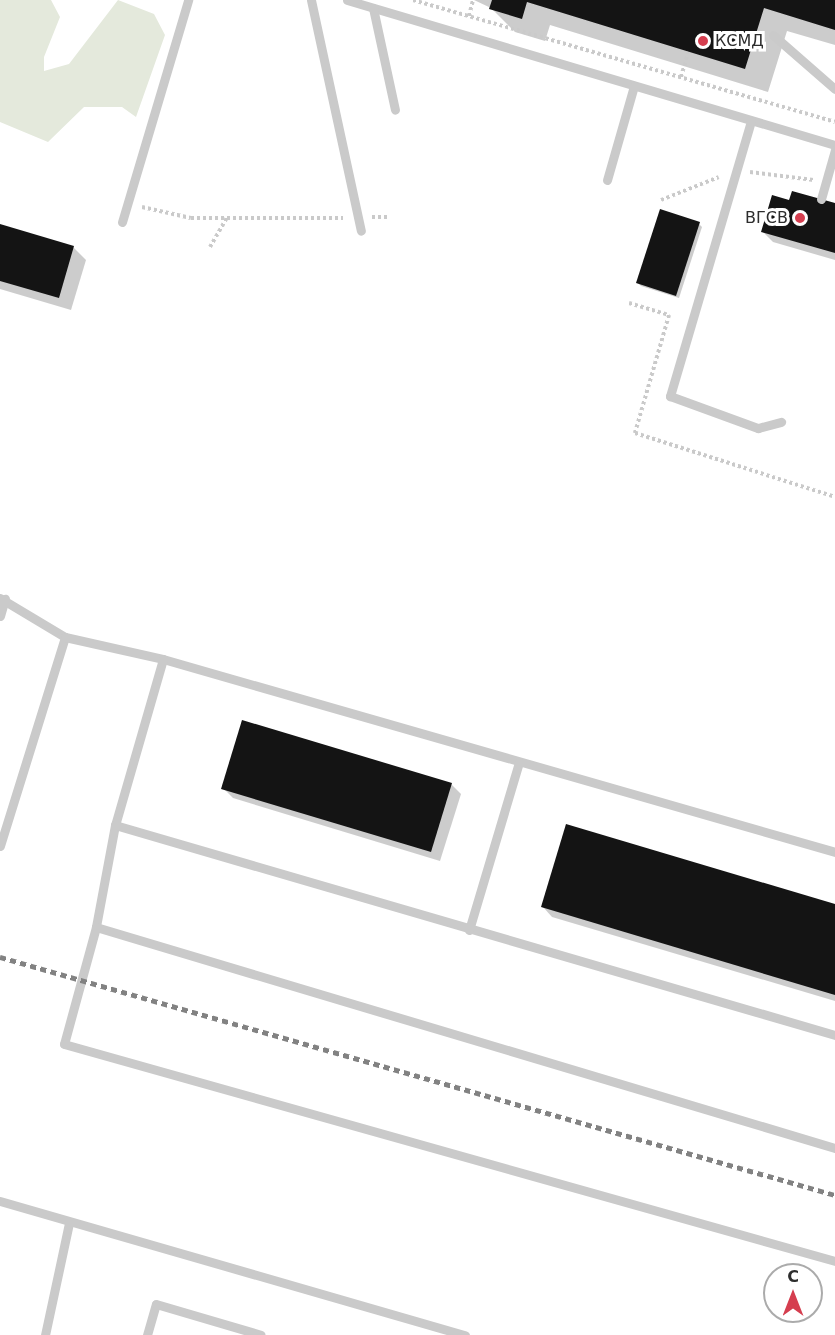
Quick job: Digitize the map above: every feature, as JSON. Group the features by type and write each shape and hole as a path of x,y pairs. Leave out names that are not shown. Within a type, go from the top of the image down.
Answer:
{"lane":[{"path":"122,222 188,0"},
{"path":"311,0 361,231"},
{"path":"349,0 835,147 821,199"},
{"path":"386,12 390,0"},
{"path":"373,8 395,110"},
{"path":"773,35 835,88"},
{"path":"607,180 634,86"},
{"path":"751,121 670,396 758,428 781,422"},
{"path":"0,616 2,598 65,637 163,659 835,852"},
{"path":"0,846 65,637"},
{"path":"163,659 115,825 96,927 64,1044 835,1261"},
{"path":"469,930 519,762"},
{"path":"115,825 835,1035"},
{"path":"96,927 835,1148"},
{"path":"0,1201 69,1223 465,1335"},
{"path":"45,1335 69,1223"},
{"path":"147,1335 156,1304 261,1335"}],"path":[{"path":"413,0 835,122"},
{"path":"469,16 473,0"},
{"path":"681,77 688,52"},
{"path":"128,204 191,218 389,217"},
{"path":"210,248 227,218"}],"shaded area":[{"path":"0,0 51,0 60,17 44,57 44,71 69,64 118,0 154,14 165,35 136,117 122,107 84,107 48,142 0,122"}],"building":[{"name":"КСМД","path":"492,0 835,0 835,30 764,8 745,69 527,2 522,19 489,9"},
{"name":"ВГСВ","path":"792,191 835,203 835,253 761,232 772,195 789,200"},
{"path":"660,209 700,222 676,296 636,283"},
{"path":"0,224 74,246 59,298 0,281"},
{"path":"242,720 452,783 431,852 221,789"},
{"path":"566,824 835,904 835,995 541,907"}],"railway":[{"path":"0,957 835,1195"}],"place":[{"name":"КСМД","path":"703,41"},
{"name":"ВГСВ","path":"800,218"}]}
